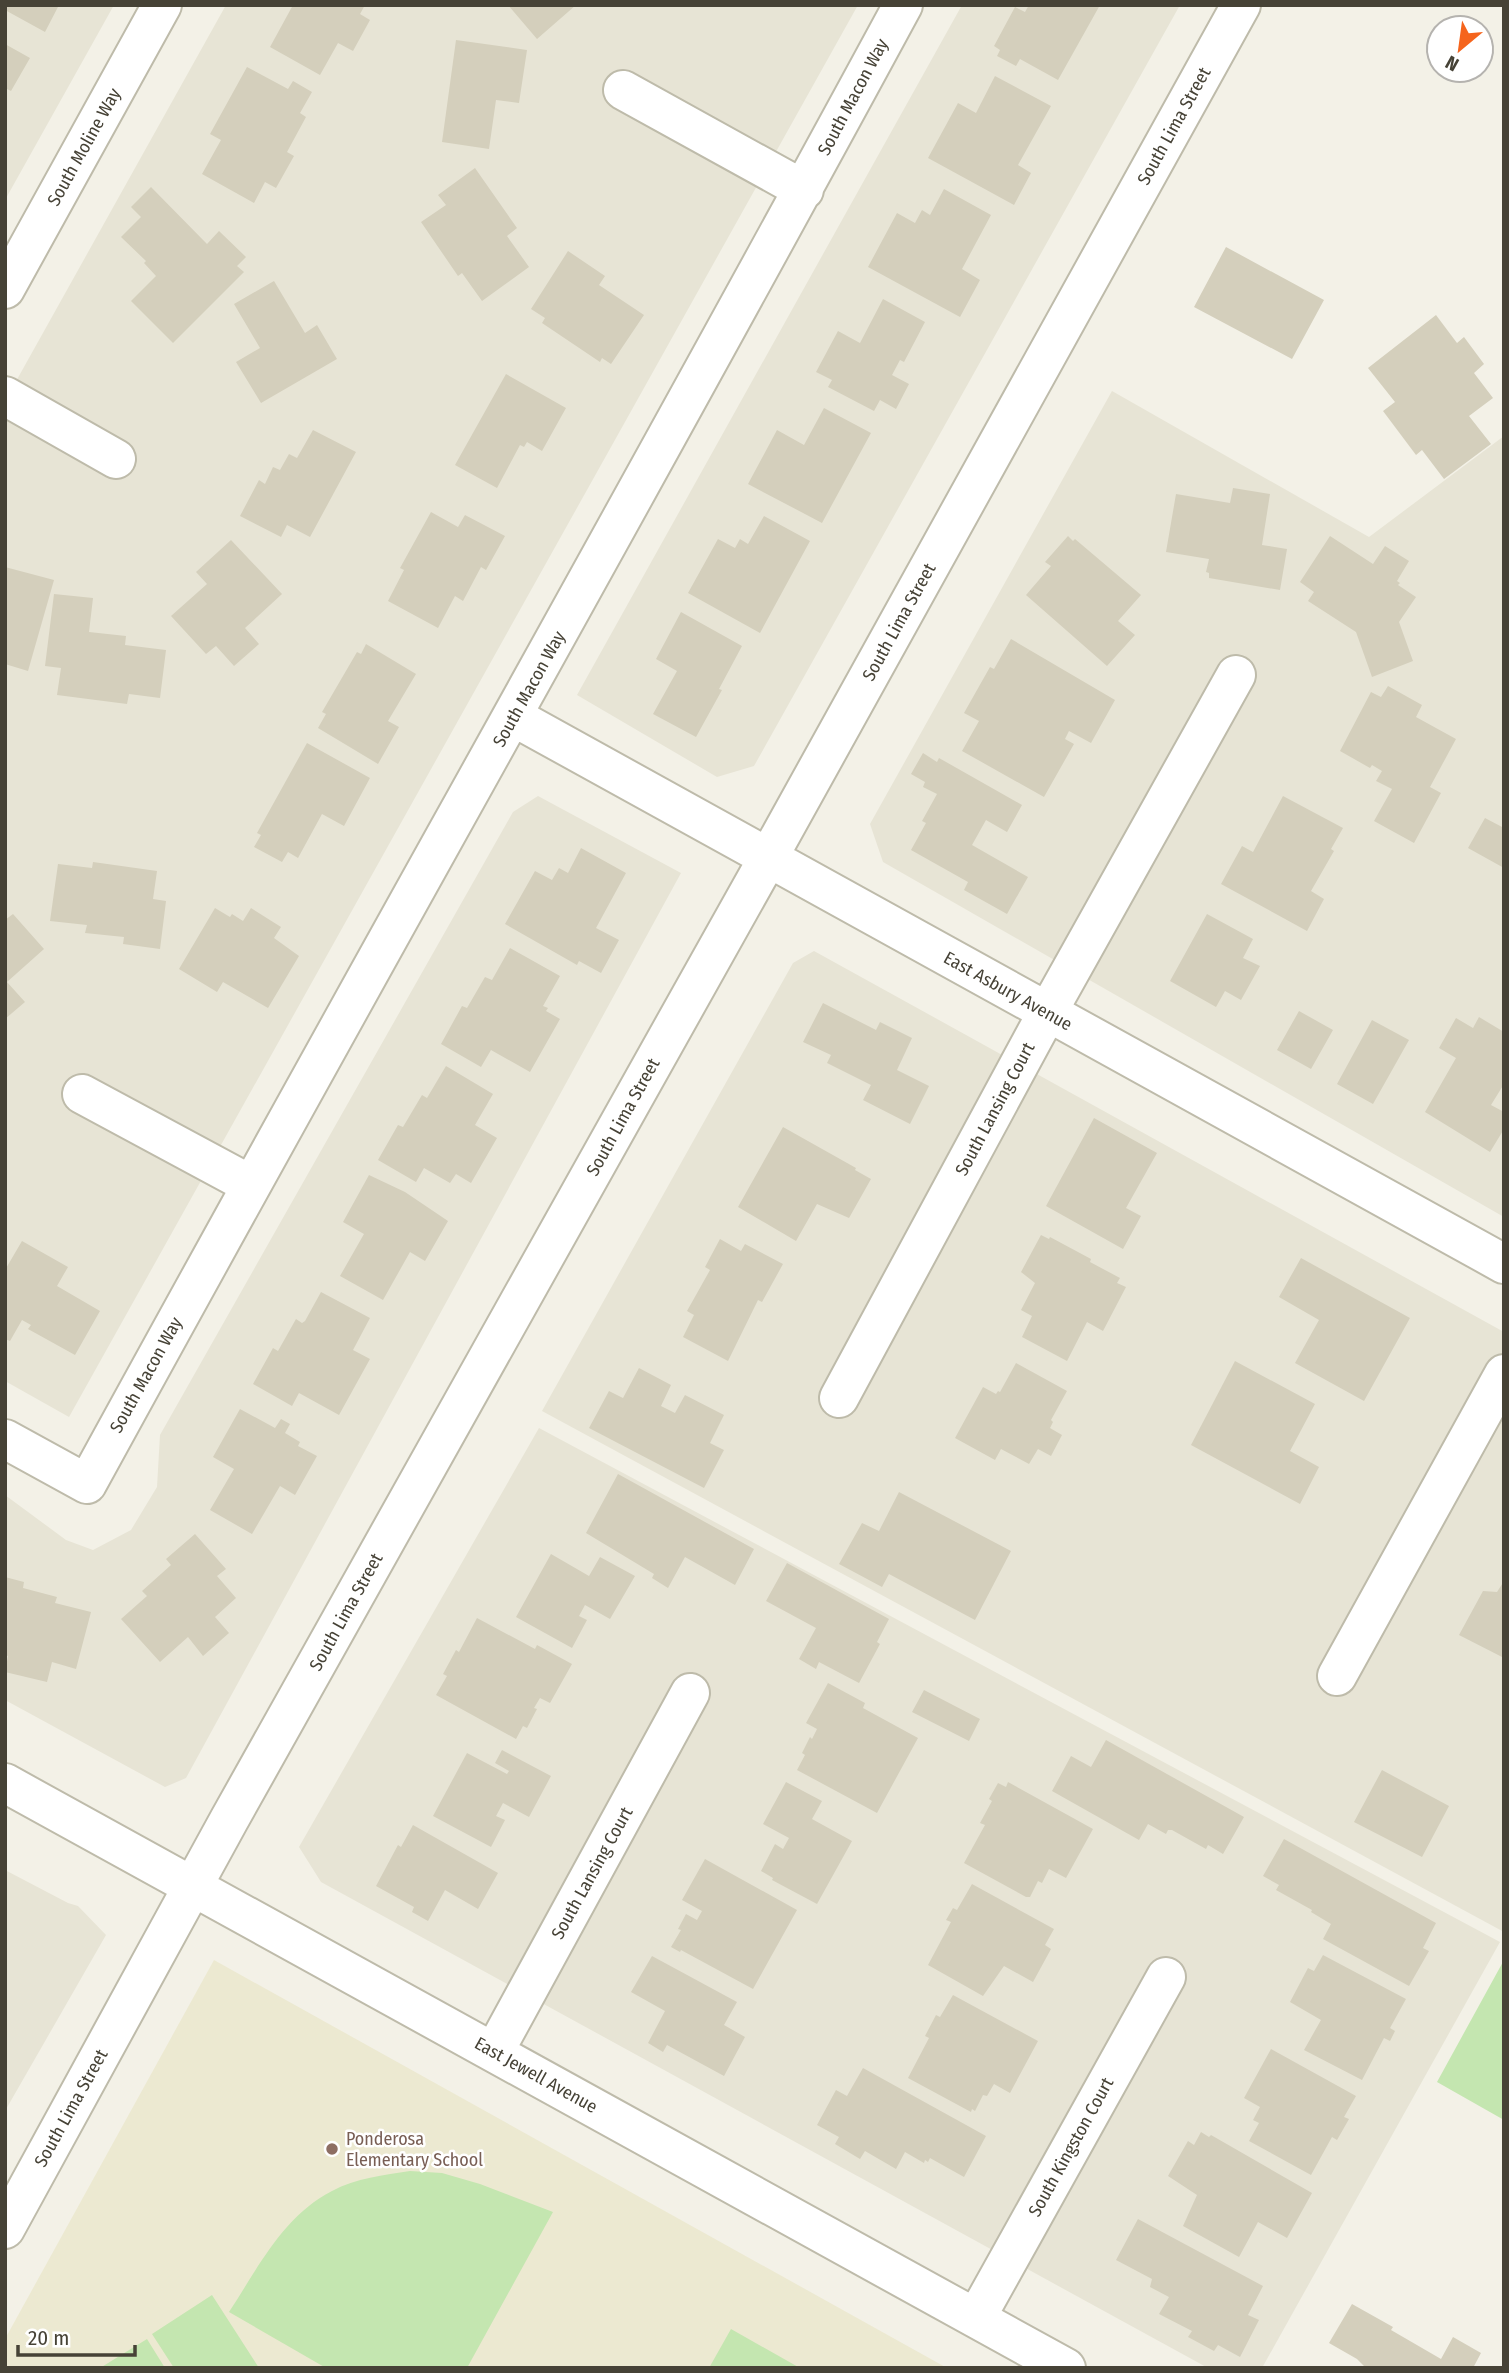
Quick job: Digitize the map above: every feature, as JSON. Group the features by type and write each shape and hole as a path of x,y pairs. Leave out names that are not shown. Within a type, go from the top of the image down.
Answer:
{"street":[{"name":"South Moline Way","path":"5,289 162,5"},
{"name":"South Macon Way","path":"5,1439 87,1484 804,190 903,5"},
{"name":"South Lima Street","path":"5,2229 193,1886 1241,5"},
{"path":"623,90 804,190"},
{"path":"5,396 116,459"},
{"name":"South Lansing Court","path":"839,1398 1048,1013 1236,675"},
{"name":"East Asbury Avenue","path":"513,717 1504,1264"},
{"path":"82,1094 251,1185"},
{"path":"1337,1676 1504,1374"},
{"name":"South Lansing Court","path":"494,2052 690,1693"},
{"name":"East Jewell Avenue","path":"5,1783 1066,2368"},
{"name":"South Kingston Court","path":"976,2318 1166,1977"}],"shaded area":[{"path":"5,5 114,5 5,200"},
{"path":"226,5 858,5 69,1417 5,1381 5,401"},
{"path":"962,5 1180,5 754,766 717,777 577,695"},
{"path":"1112,391 1369,537 1504,436 1504,1217 883,862 870,824"},
{"path":"538,796 681,873 186,1778 165,1787 5,1700 5,1495 66,1540 93,1550 131,1530 157,1487 160,1435 513,812"},
{"path":"814,951 1504,1332 1504,1932 542,1411 793,963"},
{"path":"539,1428 1500,1942 1262,2368 1208,2368 321,1882 299,1847"},
{"path":"5,1870 78,1906 106,1935 5,2111"},
{"name":"Ponderosa Elementary School","path":"214,1960 947,2368 5,2368 5,2339"}],"green space":[{"path":"1504,1960 1504,2120 1437,2082"},
{"path":"410,2171 442,2173 480,2184 553,2212 467,2368 326,2368 229,2312 273,2244 299,2214 332,2191 351,2183"},
{"path":"212,2295 259,2368 174,2368 152,2334"},
{"path":"731,2329 800,2368 709,2368"},
{"path":"147,2339 165,2368 100,2368"}],"building":[{"path":"5,5 59,5 45,32 5,10"},
{"path":"293,5 365,5 360,14 370,20 353,51 338,43 320,75 270,47"},
{"path":"508,5 576,5 537,39"},
{"path":"1029,5 1100,5 1058,80 1020,59 1016,66 997,56 1000,50 994,46 1015,7 1025,12"},
{"path":"456,40 527,50 519,103 496,100 489,149 442,142"},
{"path":"5,44 30,58 11,91 5,88"},
{"path":"247,67 288,89 293,81 312,92 300,113 306,117 287,152 294,156 276,188 265,182 254,203 202,174 221,140 210,134"},
{"path":"995,76 1051,106 1018,165 1031,173 1014,205 928,158 958,103 976,113"},
{"path":"475,168 517,228 507,236 529,267 482,301 462,273 458,276 421,222 446,205 438,195"},
{"path":"151,187 207,244 219,231 246,257 237,266 244,272 173,343 131,301 156,276 144,263 146,261 121,237 141,217 131,207"},
{"path":"944,189 991,215 962,269 980,280 960,317 868,267 897,213 915,223 922,210 930,215"},
{"path":"1226,247 1324,300 1292,359 1194,307"},
{"path":"568,251 605,276 599,285 644,315 611,364 602,358 600,362 542,323 545,318 531,309"},
{"path":"274,281 305,333 317,325 337,359 261,403 236,362 260,348 234,304"},
{"path":"883,299 925,322 904,362 900,360 892,375 909,384 896,409 880,400 874,411 828,387 832,380 816,372 838,331 860,343"},
{"path":"1436,315 1457,343 1464,337 1484,364 1474,373 1493,398 1469,416 1491,444 1444,479 1422,450 1416,455 1383,411 1395,402 1368,368"},
{"path":"506,374 566,408 542,451 527,442 524,447 520,445 497,488 455,465"},
{"path":"824,408 871,433 822,523 748,484 777,430 804,445"},
{"path":"313,430 356,452 310,537 287,525 281,537 240,516 259,480 265,484 273,467 280,470 289,454 297,458"},
{"path":"1233,488 1270,494 1262,545 1287,549 1280,590 1209,578 1209,573 1206,572 1209,559 1166,552 1176,494 1230,503"},
{"path":"431,512 458,527 465,515 505,536 486,570 481,567 463,601 455,596 438,628 388,601 404,570 400,568"},
{"path":"764,516 810,541 760,633 688,593 718,539 735,548 740,539 748,544"},
{"path":"1068,536 1141,595 1118,621 1135,635 1107,666 1026,595 1051,566 1045,562"},
{"path":"1330,536 1373,564 1385,546 1409,561 1397,581 1400,583 1398,585 1416,597 1399,622 1413,661 1372,677 1356,632 1308,601 1314,592 1300,582"},
{"path":"231,540 282,594 245,628 259,644 234,666 216,646 206,654 171,616 207,584 196,572"},
{"path":"5,567 54,580 28,671 5,664"},
{"path":"54,594 93,598 89,632 126,636 125,645 166,650 160,698 129,694 127,704 57,695 61,668 45,666"},
{"path":"681,612 742,646 696,737 653,714 677,671 656,659"},
{"path":"1011,639 1115,700 1091,743 1069,731 1065,739 1074,744 1044,797 962,751 979,721 964,713 990,667 994,669"},
{"path":"366,644 416,674 388,721 399,727 378,764 318,728 326,714 322,712 357,652 361,654"},
{"path":"1388,686 1422,705 1416,717 1456,739 1430,787 1441,793 1414,843 1374,821 1392,789 1376,781 1382,771 1372,765 1370,768 1340,751 1371,692 1381,697"},
{"path":"307,743 370,778 344,826 322,814 298,858 288,852 282,862 254,847 261,835 257,833"},
{"path":"923,753 937,762 939,758 1022,805 1007,832 986,820 972,845 1028,877 1007,914 964,890 968,882 911,850 926,823 922,821 937,794 923,787 925,782 911,774"},
{"path":"1283,796 1343,828 1331,849 1334,851 1311,891 1324,899 1307,931 1221,884 1242,846 1253,852"},
{"path":"1485,818 1504,828 1504,868 1468,848"},
{"path":"581,848 626,873 596,928 619,940 601,973 579,961 577,965 505,924 535,871 552,880 559,868 568,873"},
{"path":"93,862 157,871 153,899 166,901 160,949 123,944 124,937 85,933 87,925 50,921 58,864 92,868"},
{"path":"215,908 243,921 251,908 281,927 274,938 299,956 268,1008 223,982 217,992 179,969"},
{"path":"13,914 44,949 7,982 25,1002 5,1019 5,920"},
{"path":"1207,914 1253,939 1243,958 1260,966 1241,1000 1225,991 1216,1007 1170,981"},
{"path":"510,948 560,976 543,1006 548,1008 546,1011 560,1019 530,1072 491,1050 481,1067 441,1044 462,1006 467,1008 485,977 492,980"},
{"path":"823,1003 876,1030 880,1022 912,1038 897,1070 929,1086 910,1124 863,1100 871,1085 827,1063 831,1055 803,1042"},
{"path":"1299,1011 1333,1030 1311,1069 1277,1050"},
{"path":"1479,1017 1504,1032 1504,1084 1491,1105 1504,1112 1504,1129 1490,1152 1425,1112 1456,1058 1439,1048 1456,1018 1473,1028"},
{"path":"1372,1020 1409,1040 1373,1104 1337,1084"},
{"path":"446,1066 493,1094 475,1125 497,1138 471,1183 456,1174 450,1183 424,1168 416,1182 378,1160 398,1125 403,1127 422,1095 427,1098"},
{"path":"1094,1118 1157,1153 1126,1208 1141,1216 1123,1249 1046,1206"},
{"path":"783,1127 871,1179 849,1218 817,1204 796,1241 738,1207"},
{"path":"369,1175 405,1192 448,1221 425,1261 410,1252 383,1300 340,1276 364,1234 343,1222"},
{"path":"1041,1235 1091,1259 1090,1262 1120,1278 1117,1283 1126,1287 1103,1331 1087,1322 1067,1361 1022,1337 1032,1316 1021,1310 1035,1283 1021,1272"},
{"path":"720,1239 741,1251 745,1244 783,1264 762,1302 758,1300 728,1361 683,1337 694,1315 687,1311 710,1270 705,1267"},
{"path":"22,1241 68,1267 57,1286 100,1311 75,1355 28,1329 31,1325 22,1320 10,1341 5,1339 5,1270"},
{"path":"1301,1258 1410,1318 1364,1401 1295,1363 1319,1320 1279,1297"},
{"path":"321,1292 370,1318 353,1350 370,1359 339,1415 299,1393 292,1406 253,1384 273,1348 278,1351 296,1319 302,1323 305,1321"},
{"path":"1235,1361 1315,1404 1290,1451 1319,1467 1300,1504 1191,1445"},
{"path":"1016,1363 1067,1391 1051,1420 1053,1422 1050,1428 1062,1435 1051,1456 1038,1449 1029,1464 1001,1449 995,1460 955,1438 983,1387 996,1394 1000,1392"},
{"path":"639,1368 671,1385 661,1406 675,1413 685,1395 724,1415 710,1443 724,1450 704,1488 589,1428 609,1391 623,1398"},
{"path":"240,1409 275,1428 281,1419 290,1424 285,1433 300,1442 298,1446 317,1456 295,1495 280,1486 252,1534 210,1510 234,1469 213,1457"},
{"path":"618,1474 754,1549 735,1585 685,1557 668,1588 652,1578 654,1574 586,1533"},
{"path":"899,1492 1011,1551 975,1620 889,1574 882,1587 839,1564 862,1523 879,1531"},
{"path":"195,1534 226,1569 217,1576 236,1598 215,1617 229,1633 203,1656 188,1637 160,1662 121,1619 147,1596 142,1591 171,1565 166,1559"},
{"path":"551,1554 589,1576 600,1557 635,1576 610,1619 585,1605 579,1616 587,1620 572,1648 516,1617"},
{"path":"787,1563 889,1619 877,1642 880,1644 859,1683 819,1662 816,1669 799,1659 816,1628 766,1601"},
{"path":"5,1577 24,1582 23,1588 57,1597 55,1603 91,1612 76,1669 52,1662 47,1682 5,1672 8,1656 5,1655"},
{"path":"1504,1581 1504,1658 1459,1635 1483,1591 1497,1592"},
{"path":"477,1618 535,1649 537,1645 572,1664 550,1703 540,1698 527,1728 523,1726 516,1739 436,1695 447,1676 443,1674 456,1650 459,1652"},
{"path":"828,1683 865,1703 863,1708 918,1738 877,1813 797,1770 805,1755 802,1753 817,1729 806,1723"},
{"path":"924,1690 980,1719 969,1741 912,1712"},
{"path":"1106,1740 1244,1817 1223,1854 1208,1845 1206,1849 1172,1830 1168,1830 1166,1834 1148,1824 1139,1840 1052,1791 1071,1756 1091,1767"},
{"path":"502,1750 551,1776 529,1817 503,1803 496,1816 505,1820 491,1847 433,1816 467,1753 507,1774 509,1771 495,1763"},
{"path":"1382,1770 1449,1806 1422,1857 1354,1822"},
{"path":"786,1782 822,1801 812,1819 852,1841 817,1904 772,1880 773,1878 761,1871 775,1844 783,1849 789,1838 763,1824"},
{"path":"1008,1782 1093,1829 1066,1878 1049,1869 1042,1883 1038,1881 1030,1897 964,1863 985,1825 980,1823 992,1801 989,1799 998,1783 1006,1787"},
{"path":"413,1825 498,1873 478,1909 445,1890 428,1921 412,1912 414,1907 376,1886 398,1845 401,1847"},
{"path":"1284,1839 1436,1923 1423,1948 1429,1951 1409,1986 1323,1939 1331,1924 1276,1890 1279,1885 1263,1876"},
{"path":"705,1859 797,1910 753,1989 671,1947 686,1914 697,1920 702,1911 682,1900"},
{"path":"972,1884 1054,1929 1045,1945 1051,1949 1033,1982 1004,1966 983,1996 928,1965 951,1922 946,1920 953,1908 957,1910"},
{"path":"1323,1955 1406,1999 1390,2028 1395,2031 1390,2041 1384,2038 1362,2080 1304,2050 1321,2020 1290,2002 1308,1968 1314,1971"},
{"path":"652,1956 737,2002 724,2025 745,2037 724,2076 667,2045 663,2052 648,2043 665,2011 631,1992"},
{"path":"953,1995 1038,2041 1010,2093 994,2084 987,2096 983,2095 975,2111 972,2109 971,2112 908,2078 929,2038 925,2036 936,2015 940,2017"},
{"path":"1271,2049 1356,2096 1344,2117 1349,2119 1337,2140 1332,2137 1311,2175 1249,2141 1259,2123 1253,2120 1260,2107 1244,2098"},
{"path":"863,2068 986,2136 964,2177 930,2158 924,2163 905,2152 896,2169 865,2151 860,2159 835,2144 839,2137 817,2125 836,2090 847,2096"},
{"path":"1201,2132 1209,2137 1211,2135 1312,2193 1287,2238 1258,2222 1239,2257 1183,2226 1197,2195 1168,2176 1188,2141 1194,2145"},
{"path":"1138,2219 1263,2286 1248,2315 1259,2320 1240,2357 1218,2345 1214,2351 1188,2337 1192,2331 1159,2314 1169,2297 1150,2287 1152,2279 1116,2260"},
{"path":"1352,2304 1441,2359 1453,2337 1481,2353 1473,2368 1366,2368 1357,2359 1329,2343"}],"place":[{"name":"Ponderosa Elementary School","path":"332,2149"}]}
